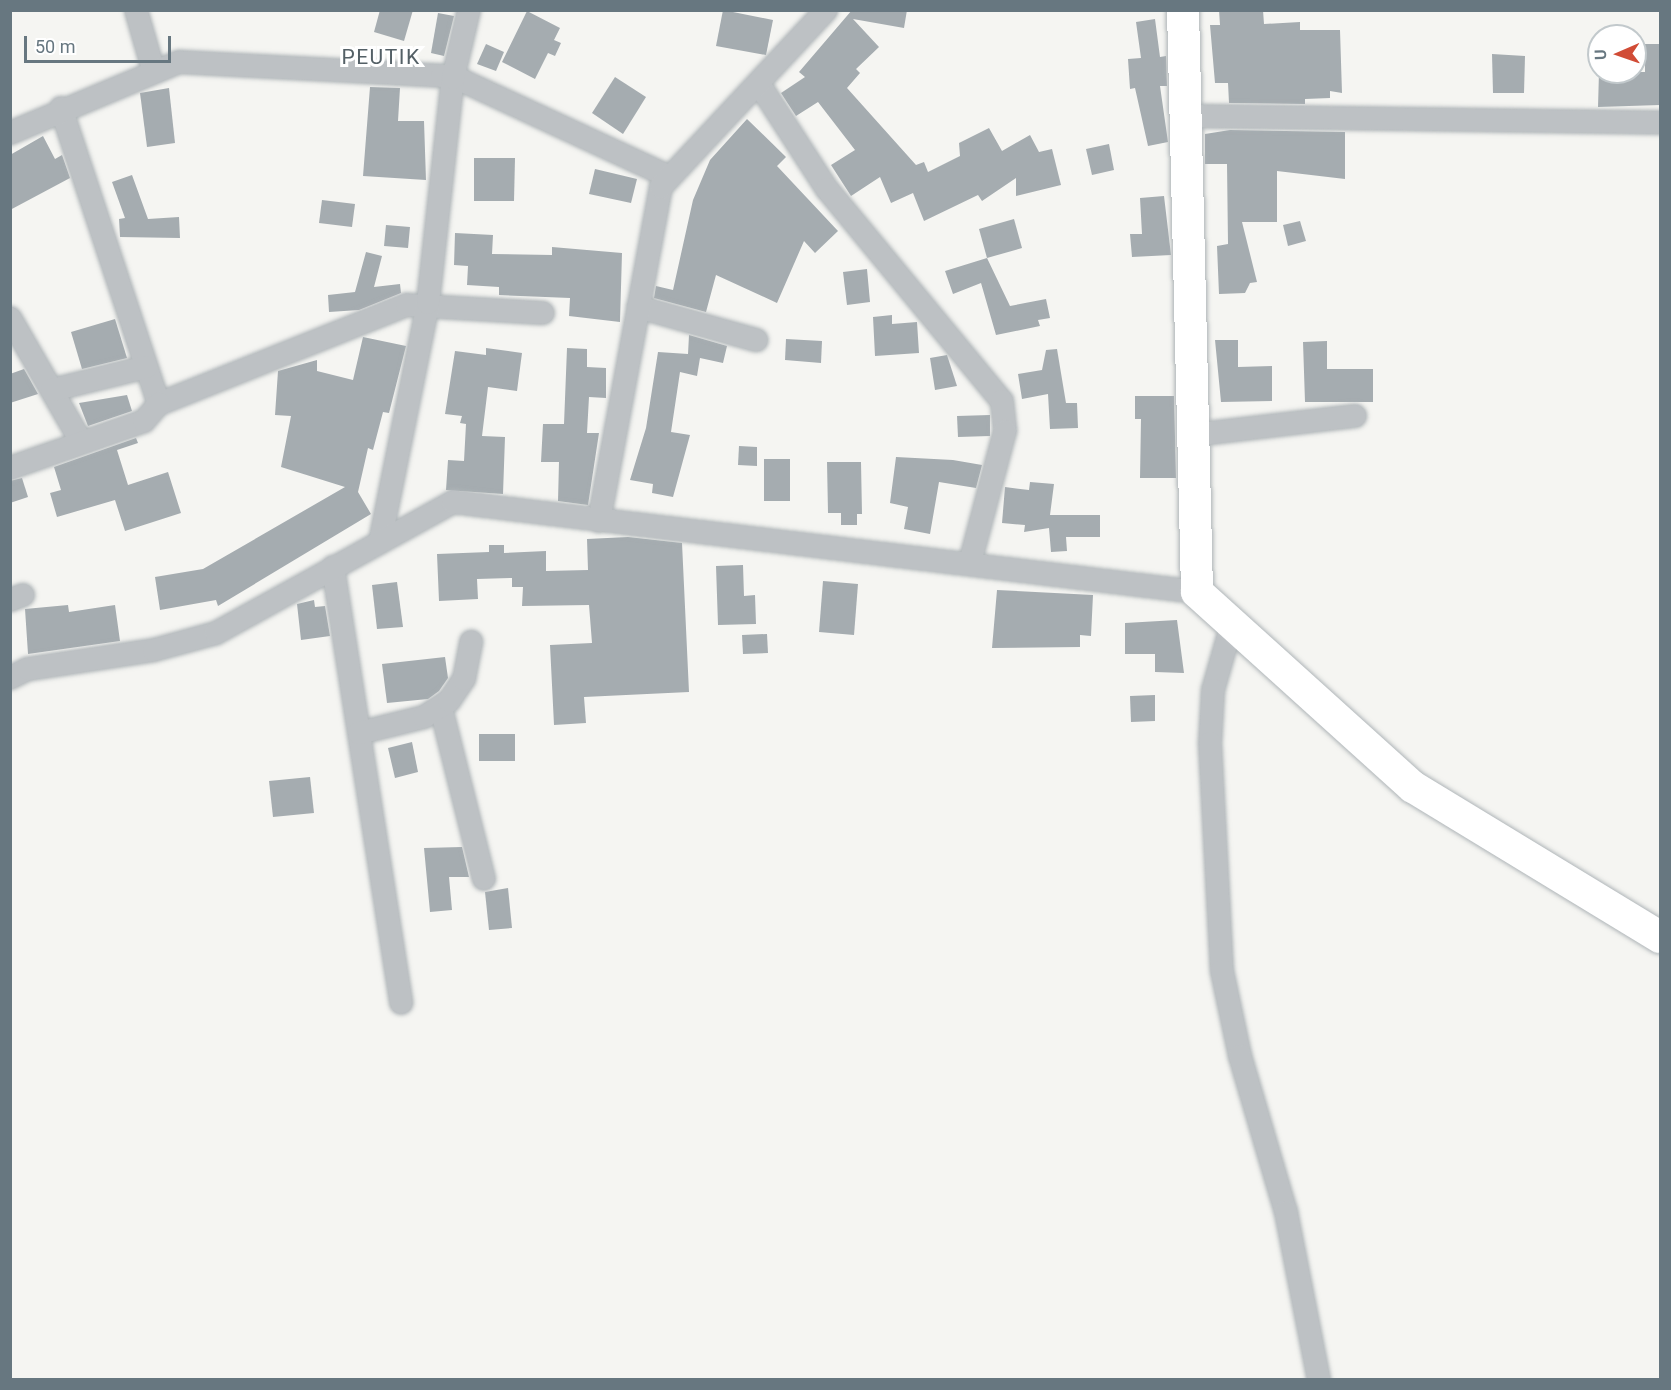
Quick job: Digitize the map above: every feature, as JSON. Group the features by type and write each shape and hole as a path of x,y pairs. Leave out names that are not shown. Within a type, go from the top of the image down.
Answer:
{"street":[{"path":"136,10 153,69"},
{"path":"380,542 428,303 453,78 469,10"},
{"path":"599,521 658,196 668,176 759,84 826,10"},
{"path":"1183,10 1183,116 1197,592"},
{"path":"10,133 61,108 153,69 195,60 453,78 668,176"},
{"path":"759,84 827,189 1002,401 1005,431 970,563"},
{"path":"61,108 159,404"},
{"path":"1183,116 1660,123"},
{"path":"10,468 144,421 159,404 407,305 428,303 543,313"},
{"path":"638,307 756,340"},
{"path":"10,318 82,443"},
{"path":"52,390 146,367"},
{"path":"1193,435 1355,416"},
{"path":"10,678 28,669 154,650 216,633 453,502 1197,592 1231,627 1431,800 1660,937"},
{"path":"333,567 401,1003"},
{"path":"1231,627 1213,690 1210,743 1222,971 1240,1056 1291,1233 1319,1380"},
{"path":"359,733 424,717 441,708 464,679 471,642"},
{"path":"441,708 484,879"}],"building":[{"path":"380,10 413,10 404,41 374,32"},
{"path":"723,10 773,20 766,55 716,46"},
{"path":"852,10 907,10 904,28 853,19 879,47 856,69 860,73 847,88 916,165 924,162 928,172 960,156 959,143 989,128 1002,151 1030,135 1039,152 1052,149 1061,185 1016,196 1016,178 982,201 978,195 924,221 913,193 891,203 880,177 851,196 831,165 855,150 818,102 796,116 781,93 805,77 799,72"},
{"path":"1219,10 1263,10 1264,24 1300,22 1300,30 1340,30 1342,93 1330,91 1330,98 1305,99 1305,104 1229,103 1228,83 1215,83 1210,25 1220,25"},
{"path":"527,11 560,28 554,40 561,43 555,56 548,53 535,79 502,62"},
{"path":"438,13 454,16 444,56 431,53"},
{"path":"1155,19 1160,57 1166,56 1167,86 1160,86 1168,142 1148,146 1135,88 1130,89 1128,59 1141,58 1136,22"},
{"path":"486,44 504,52 496,71 477,64"},
{"path":"1647,44 1660,44 1660,105 1598,107 1599,84 1647,84"},
{"path":"1492,54 1525,56 1524,93 1493,93"},
{"path":"615,77 646,97 623,134 592,113"},
{"path":"370,87 400,88 398,121 424,121 426,180 363,176"},
{"path":"169,88 175,143 147,147 140,93"},
{"path":"747,119 786,157 777,166 838,231 815,253 804,241 777,303 716,275 706,312 654,298 656,286 673,290 693,200 710,160"},
{"path":"1230,130 1345,132 1345,179 1277,171 1277,222 1242,222 1257,282 1250,283 1245,293 1219,294 1217,246 1228,244 1227,164 1205,164 1205,134"},
{"path":"43,136 55,159 62,155 70,178 10,210 10,155"},
{"path":"1109,144 1114,170 1092,175 1086,149"},
{"path":"474,158 515,158 514,201 474,201"},
{"path":"595,169 637,179 631,203 589,194"},
{"path":"132,175 148,219 179,217 180,238 120,237 119,219 125,218 112,182"},
{"path":"1164,196 1171,255 1132,257 1130,234 1142,234 1140,198"},
{"path":"322,200 355,204 352,227 319,223"},
{"path":"1014,219 1022,248 987,258 979,229"},
{"path":"1300,221 1306,241 1288,246 1283,225"},
{"path":"386,225 410,227 408,248 384,246"},
{"path":"455,233 493,235 492,254 552,255 552,247 622,253 620,322 569,316 570,298 499,295 499,287 467,285 468,266 454,265"},
{"path":"366,252 382,256 374,287 400,284 401,293 359,310 329,312 328,295 355,292"},
{"path":"987,258 1010,306 1046,299 1050,318 1038,320 1040,326 996,335 981,283 953,294 945,271"},
{"path":"867,269 870,302 847,305 843,272"},
{"path":"892,315 892,324 917,322 919,353 875,356 873,317"},
{"path":"115,319 127,358 82,369 71,332"},
{"path":"689,335 727,346 723,363 700,358 697,376 680,372 671,432 690,435 673,497 652,493 653,484 630,480 646,428 658,352 688,354"},
{"path":"363,337 406,346 389,413 383,412 373,450 368,448 358,492 371,514 218,606 216,600 160,610 155,577 203,569 345,487 281,467 291,416 275,415 278,371 317,360 317,371 353,380"},
{"path":"786,339 822,341 821,363 785,360"},
{"path":"1215,340 1238,340 1238,367 1272,366 1272,401 1221,402"},
{"path":"1327,341 1327,369 1373,369 1373,402 1305,402 1303,342"},
{"path":"486,348 522,353 517,391 488,387 482,436 505,437 503,494 446,490 448,460 464,461 466,424 460,423 462,416 445,414 455,351 486,355"},
{"path":"567,348 587,349 587,367 606,368 606,398 589,397 587,433 599,433 588,505 558,501 559,462 541,462 543,424 564,424"},
{"path":"1057,349 1066,403 1077,403 1078,428 1050,429 1048,394 1022,399 1018,374 1042,370 1046,350"},
{"path":"947,355 957,386 935,390 930,358"},
{"path":"24,369 38,394 10,403 10,374"},
{"path":"127,395 132,411 88,426 79,403"},
{"path":"1135,396 1174,396 1176,478 1140,478 1141,419 1135,419"},
{"path":"990,415 990,436 958,437 957,416"},
{"path":"136,438 138,443 117,450 128,485 168,472 181,513 125,531 115,500 57,517 50,493 61,490 54,467"},
{"path":"739,446 757,447 757,466 738,465"},
{"path":"896,457 953,460 982,465 976,488 939,482 930,534 904,529 908,507 890,503"},
{"path":"764,459 790,459 790,501 764,501"},
{"path":"827,462 861,462 862,514 857,514 857,525 841,525 841,513 828,513"},
{"path":"22,478 28,497 10,503 10,481"},
{"path":"1030,482 1054,484 1050,515 1100,515 1100,537 1066,537 1067,551 1051,552 1049,528 1024,532 1025,525 1002,523 1005,487 1029,490"},
{"path":"628,537 682,543 689,692 584,697 586,723 554,725 550,645 592,643 589,605 522,606 523,587 512,587 512,578 477,579 478,599 439,601 437,554 489,552 489,545 504,545 504,553 546,551 546,571 588,570 587,539"},
{"path":"743,565 744,596 755,595 756,624 718,625 716,566"},
{"path":"823,581 858,584 854,635 819,632"},
{"path":"397,582 403,627 377,629 372,585"},
{"path":"997,590 1093,595 1091,636 1080,635 1080,647 992,648"},
{"path":"314,600 315,607 325,606 330,636 301,640 297,604"},
{"path":"68,605 69,612 115,605 120,641 28,654 25,609"},
{"path":"1177,620 1184,673 1155,672 1155,654 1125,654 1125,623"},
{"path":"767,634 768,653 743,654 742,635"},
{"path":"445,657 448,678 439,691 428,699 387,703 382,664"},
{"path":"1155,695 1155,721 1131,722 1130,696"},
{"path":"479,734 515,734 515,761 479,761"},
{"path":"412,742 418,772 395,778 388,748"},
{"path":"310,777 314,813 273,817 269,781"},
{"path":"462,847 469,877 449,877 452,910 430,912 424,848"},
{"path":"508,888 512,928 489,930 485,892"}],"district":[{"name":"PEUTIK","path":"381,57"}]}
